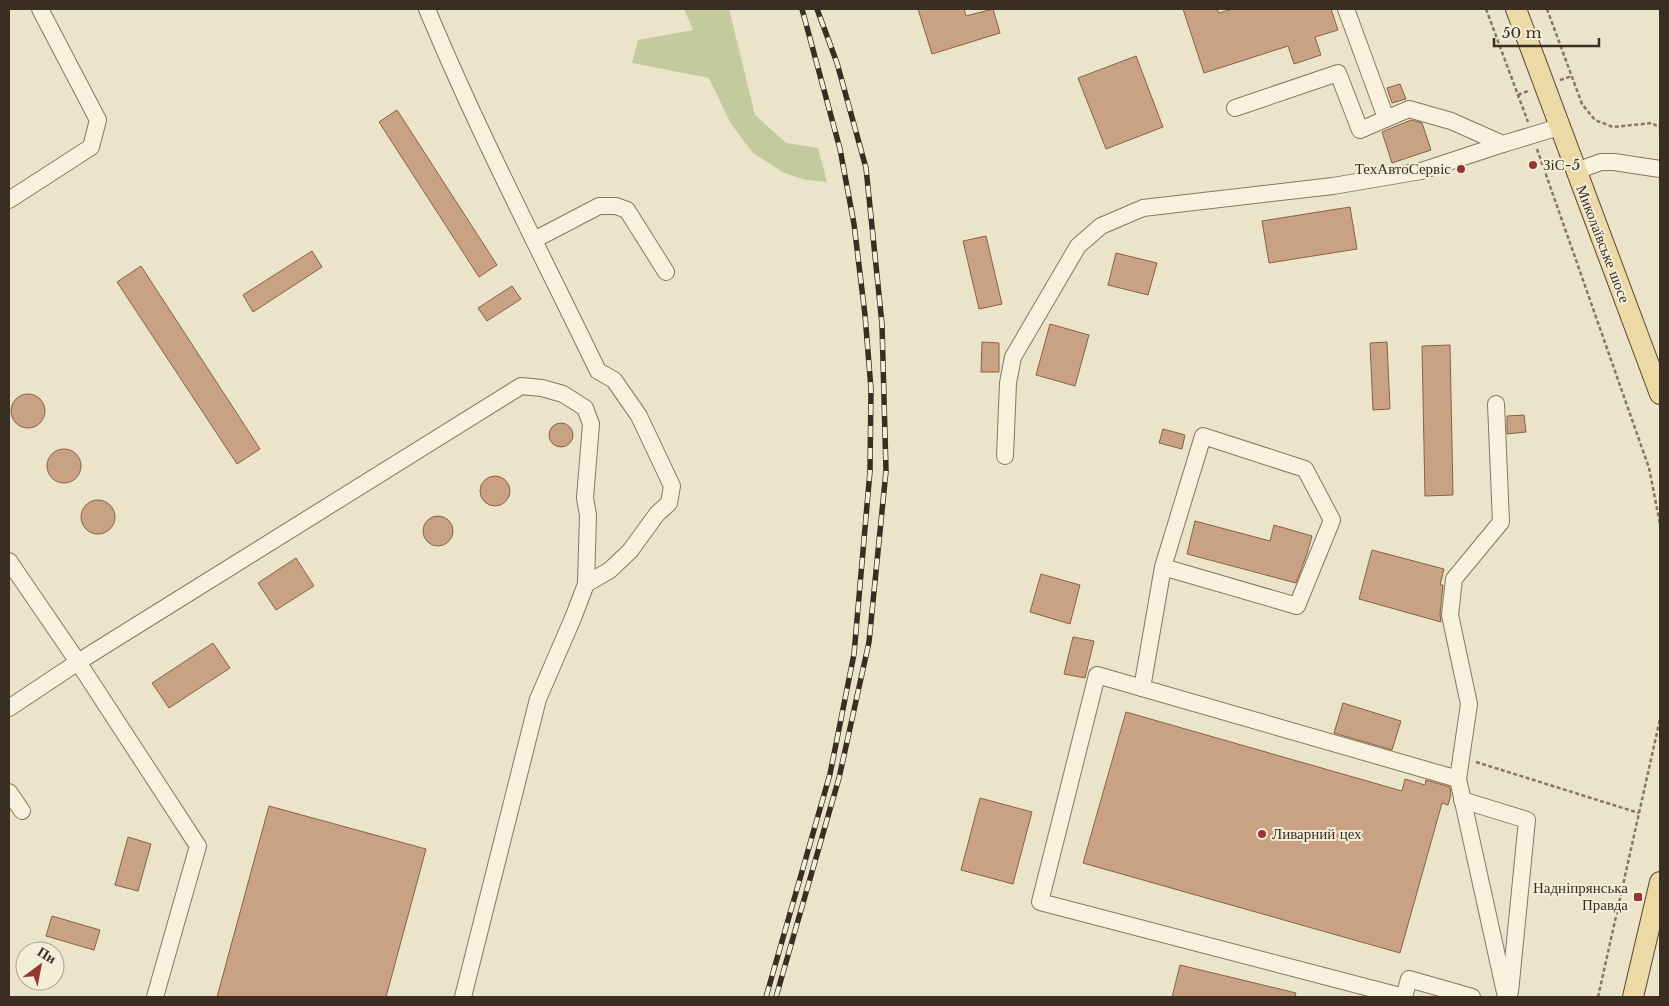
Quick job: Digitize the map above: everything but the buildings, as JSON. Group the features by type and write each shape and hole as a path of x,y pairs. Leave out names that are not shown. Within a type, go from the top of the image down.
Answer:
{"main road":[{"name":"Миколаївське шосе","path":"1516,9 1660,394"},
{"path":"1634,997 1659,890"}],"street":[{"path":"9,200 91,147 98,120 40,9"},
{"path":"427,9 513,200 598,371 614,380 638,416 672,486 670,503 657,514 630,551 610,570 586,584"},
{"path":"1346,9 1386,118"},
{"path":"1235,108 1338,73 1360,130 1409,109 1451,121 1503,144"},
{"path":"1005,456 1008,383 1013,357 1078,246 1101,226 1143,208 1333,186 1420,171 1559,127"},
{"path":"1576,172 1601,162 1614,162 1660,169"},
{"path":"534,240 599,206 616,206 627,210 666,272"},
{"path":"9,708 78,662 521,386 542,388 563,394 585,408 591,424 585,498 588,514 586,584 538,699 463,997"},
{"path":"1496,404 1501,522 1454,579 1450,615 1469,704 1458,779 1508,997"},
{"path":"1142,688 1163,567 1203,436 1305,469 1332,520 1297,606 1163,567"},
{"path":"9,561 78,662 198,846 155,997"},
{"path":"1458,779 1097,675 1040,902 1404,997 1409,979 1472,997"},
{"path":"9,792 22,811"},
{"path":"1462,800 1527,820 1508,997"}],"path":[{"path":"1486,9 1650,468 1660,524"},
{"path":"1547,9 1582,104 1595,120 1612,127 1652,123 1660,128"},
{"path":"1598,997 1660,719"},
{"path":"1461,758 1639,812"}],"green space":[{"path":"684,9 729,9 755,115 786,143 818,148 827,182 806,180 784,173 753,153 731,124 709,78 632,63 638,40 693,30"}],"railway":[{"path":"766,997 830,774 854,654 870,471 871,389 865,315 854,224 840,149 802,9"},
{"path":"776,997 839,778 869,642 886,471 882,324 866,168 837,63 817,9"}],"place":[{"name":"ЗіС-5","path":"1533,165"},
{"name":"ТехАвтоСервіс","path":"1461,169"},
{"name":"Ливарний цех","path":"1262,834"},
{"name":"Надніпрянська Правда","path":"1638,897"}]}
